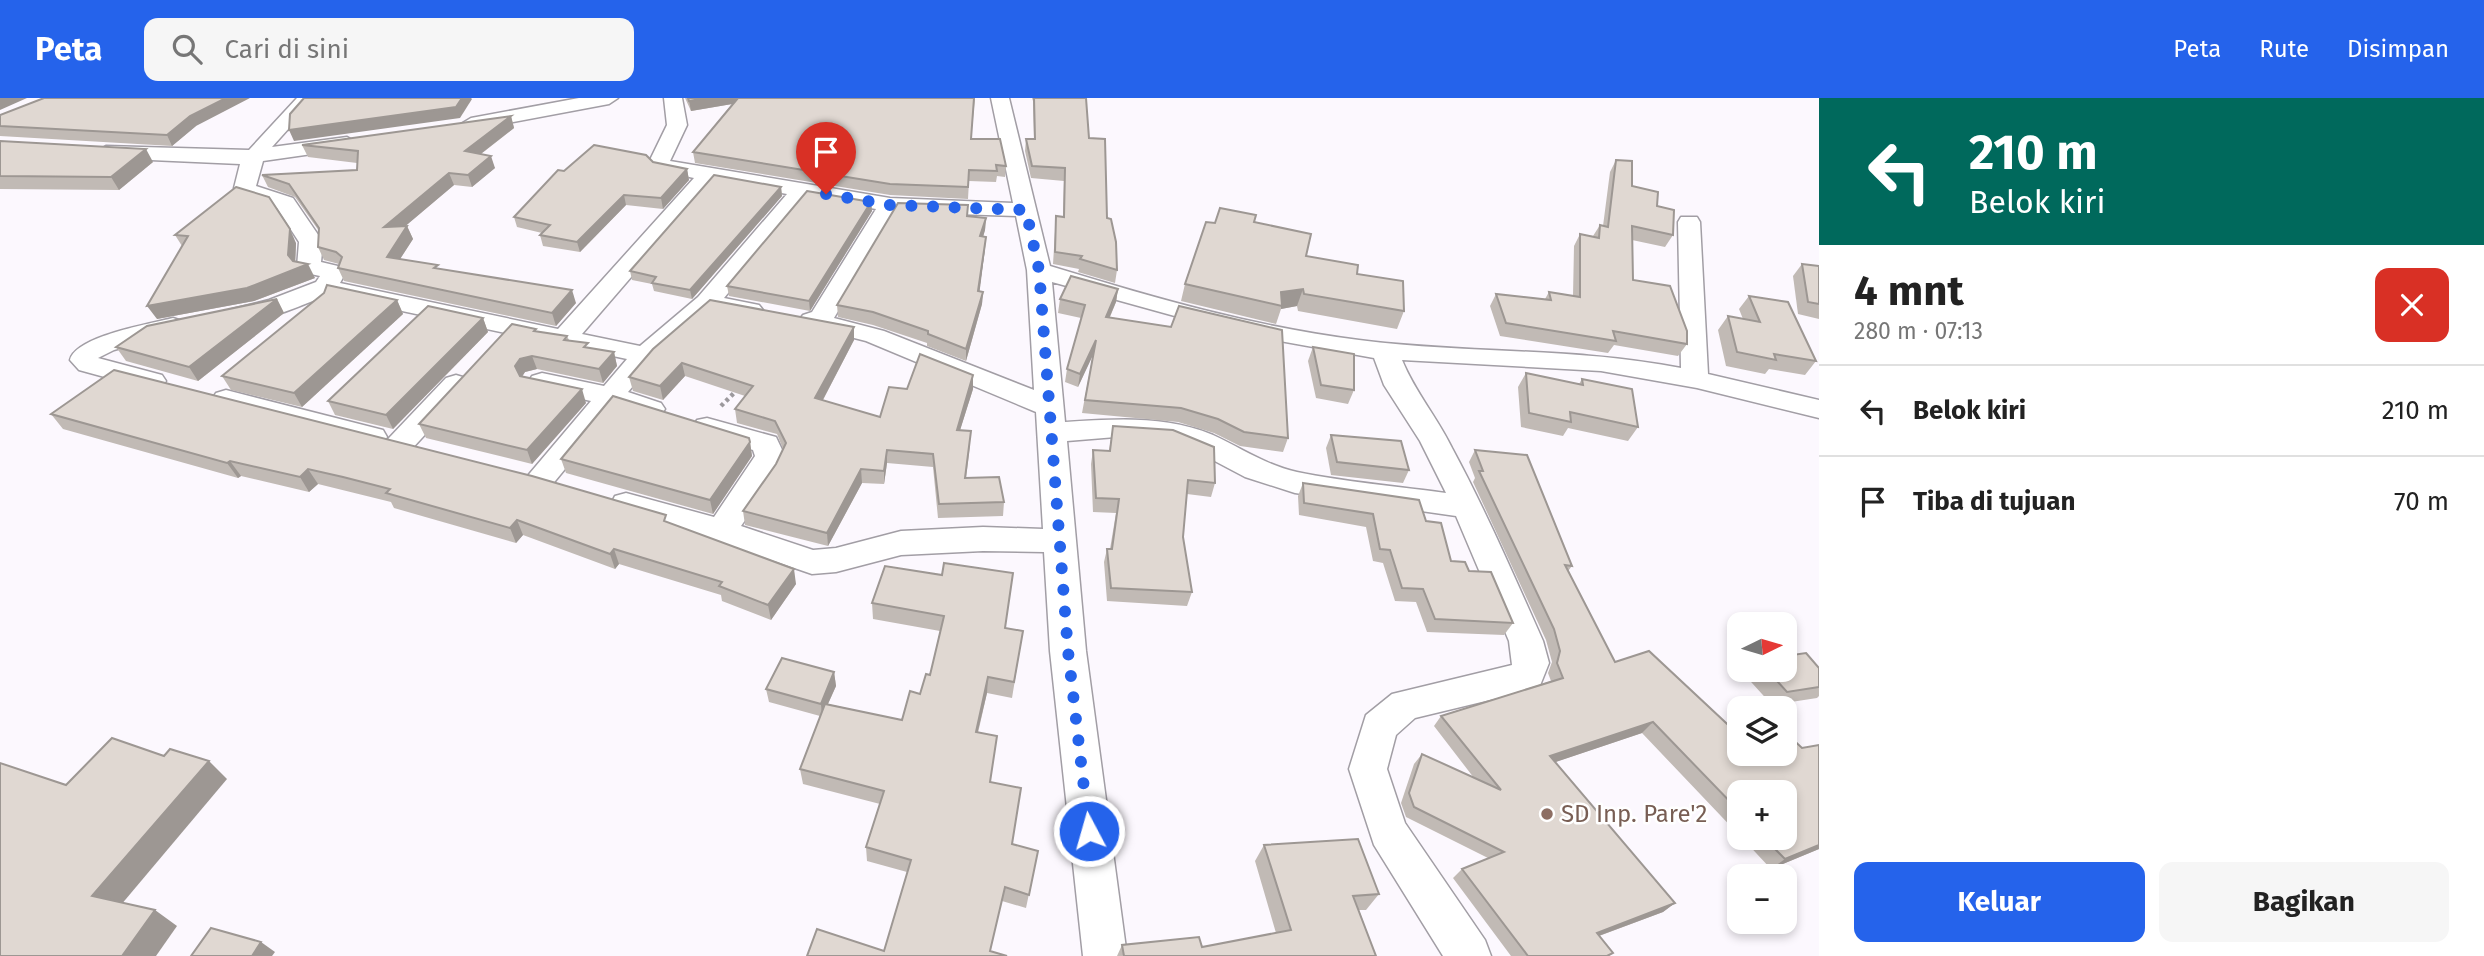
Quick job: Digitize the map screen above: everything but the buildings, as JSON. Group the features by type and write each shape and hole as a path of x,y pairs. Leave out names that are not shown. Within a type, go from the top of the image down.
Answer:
{"street":[{"path":"279,333 329,288 334,272 309,267 311,242 285,203 252,194 245,188 245,181 256,156 307,98"},
{"path":"452,128 609,98"},
{"path":"673,98 680,113 679,127 664,146 659,162 680,171 890,205 1026,210"},
{"path":"1000,98 1039,270 1068,651 1105,956"},
{"path":"83,151 213,159 256,156 370,139"},
{"path":"564,338 708,175"},
{"path":"540,479 645,355 707,302 803,189"},
{"path":"819,322 890,205"},
{"path":"1689,222 1695,380"},
{"path":"1039,270 1165,309 1264,333 1385,351 1570,360 1695,380 1819,410"},
{"path":"180,388 108,369 147,332 270,308 329,288 492,347 564,338 645,355"},
{"path":"707,302 819,322 876,336 1050,420 1172,432 1202,442 1256,470 1295,482 1468,507"},
{"path":"226,377 204,394 320,410 412,448 492,347"},
{"path":"1385,351 1398,385 1434,440 1468,507 1526,641 1531,663 1526,677 1405,705 1380,726 1368,769 1388,832 1469,956"},
{"path":"536,381 610,396 766,444 769,449 765,469 721,531"},
{"path":"605,498 721,531 812,562 836,560 901,543 983,539 1059,541"}],"path":[{"path":"702,425 740,387"}],"place":[{"name":"SD Inp. Pare'2","path":"1547,814"}],"route":[{"path":"826,194 890,205 1026,210 1039,270 1062,592 1089,831"}]}
